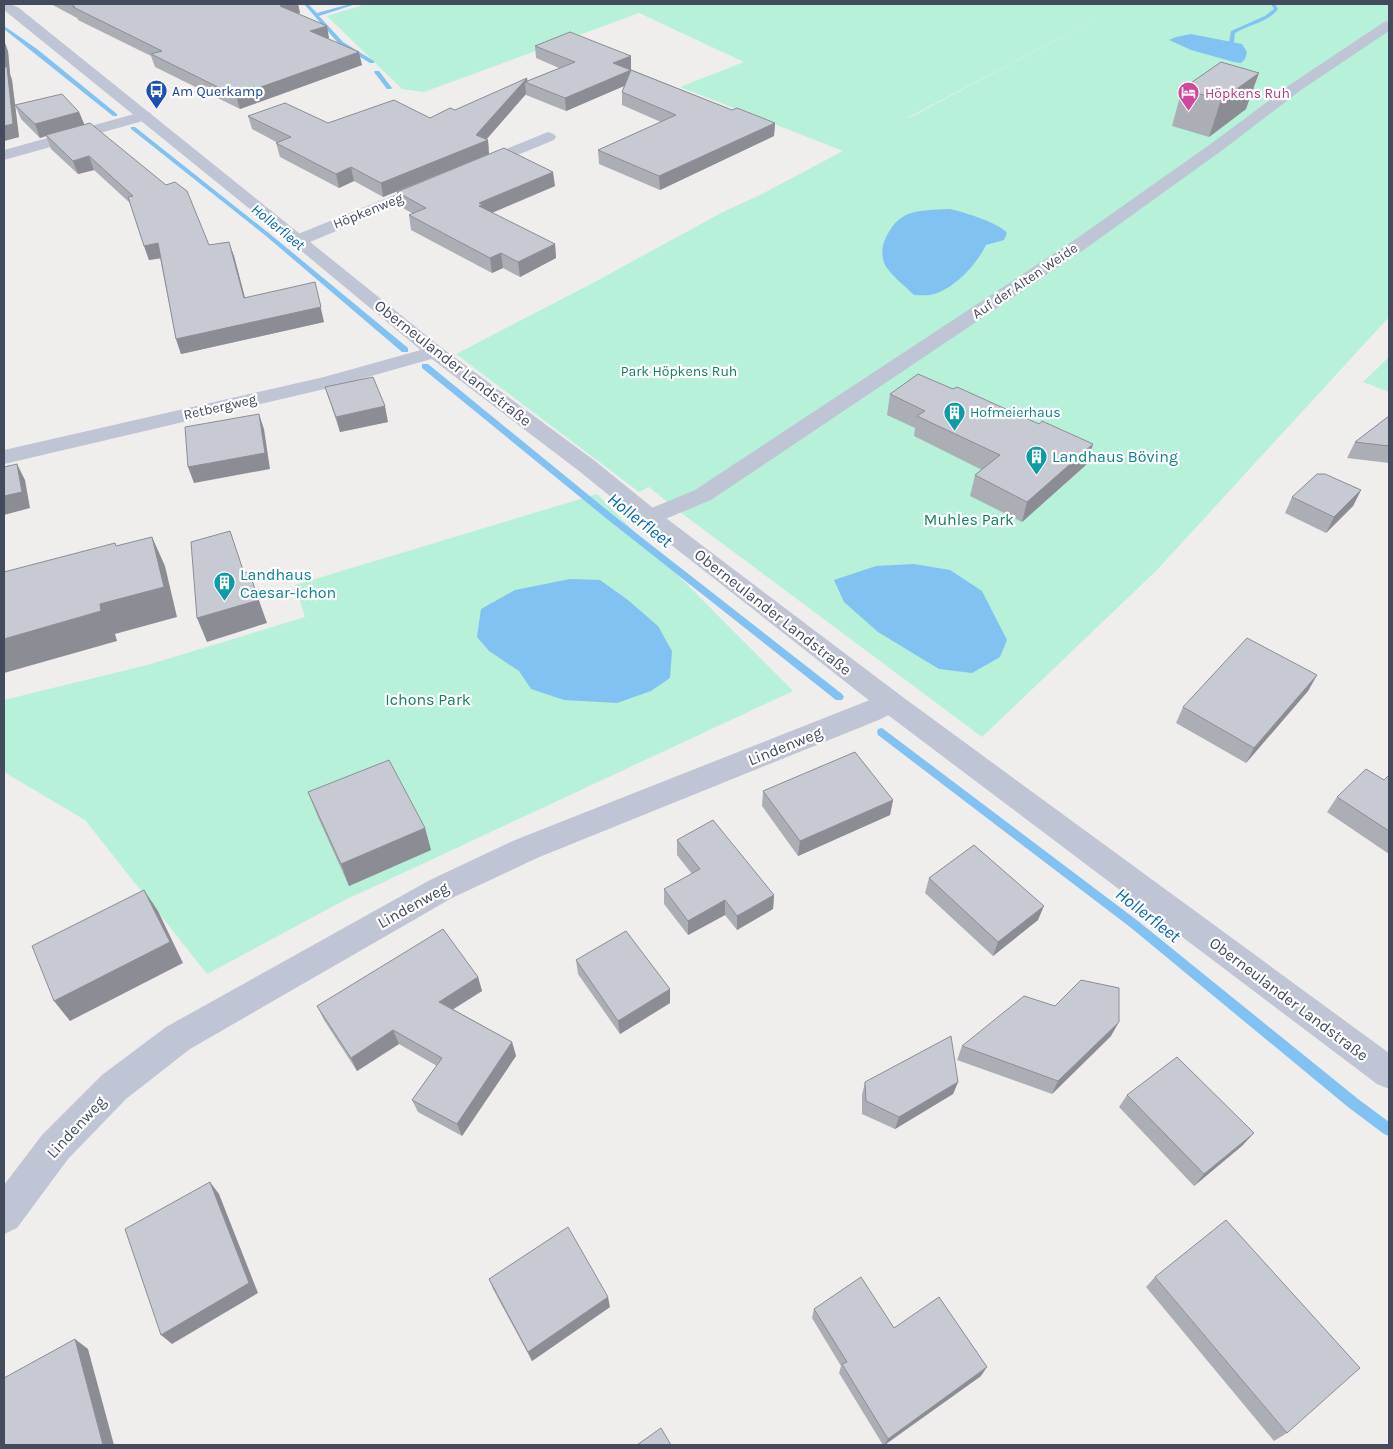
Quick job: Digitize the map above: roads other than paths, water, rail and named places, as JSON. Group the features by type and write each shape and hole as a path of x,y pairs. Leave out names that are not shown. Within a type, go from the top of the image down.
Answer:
{"street":[{"name":"Oberneulander Landstraße","path":"4,5 146,116 435,352 587,466 650,517 890,702 1389,1073"},
{"name":"Auf der Alten Weide","path":"650,517 703,495 786,440 1099,231 1296,87 1389,25"},
{"path":"4,155 146,116"},
{"name":"Höpkenweg","path":"299,240 548,137"},
{"name":"Retbergweg","path":"4,457 329,382 435,352"},
{"name":"Lindenweg","path":"4,1215 55,1147 114,1087 178,1038 441,889 526,849 871,712 890,702"}],"water":[{"path":"1191,34 1242,44 1247,52 1245,59 1241,63 1234,62 1191,50 1169,40"},
{"path":"950,209 997,225 1007,233 1004,240 986,245 971,267 950,286 932,295 914,295 885,265 882,256 884,242 890,231 902,217 918,211"},
{"path":"914,564 950,570 982,591 1007,640 1000,657 972,673 939,669 878,632 844,602 834,580 876,566"},
{"path":"570,579 600,580 628,600 658,626 672,651 670,678 651,691 617,703 564,700 531,689 519,671 489,651 477,637 481,609 515,590"}],"waterway":[{"path":"306,4 341,43 372,62"},
{"path":"317,15 354,4"},
{"path":"1231,42 1233,32 1267,18 1272,14 1276,9 1273,4"},
{"name":"Hollerfleet","path":"4,27 115,115"},
{"path":"377,72 389,88"},
{"name":"Hollerfleet","path":"133,128 268,235 405,350"},
{"name":"Hollerfleet","path":"425,366 610,517 839,697"},
{"name":"Hollerfleet","path":"882,732 1134,924 1353,1103 1389,1130"}],"place":[{"name":"Am Querkamp","path":"156,110"},
{"name":"Höpkens Ruh","path":"1189,112"},
{"name":"Hofmeierhaus","path":"954,431"},
{"name":"Landhaus Böving","path":"1036,475"},
{"name":"Landhaus Caesar-Ichon","path":"224,602"}],"park label":[{"name":"Park Höpkens Ruh","path":"679,371"},
{"name":"Muhles Park","path":"969,519"},
{"name":"Ichons Park","path":"428,699"}]}
